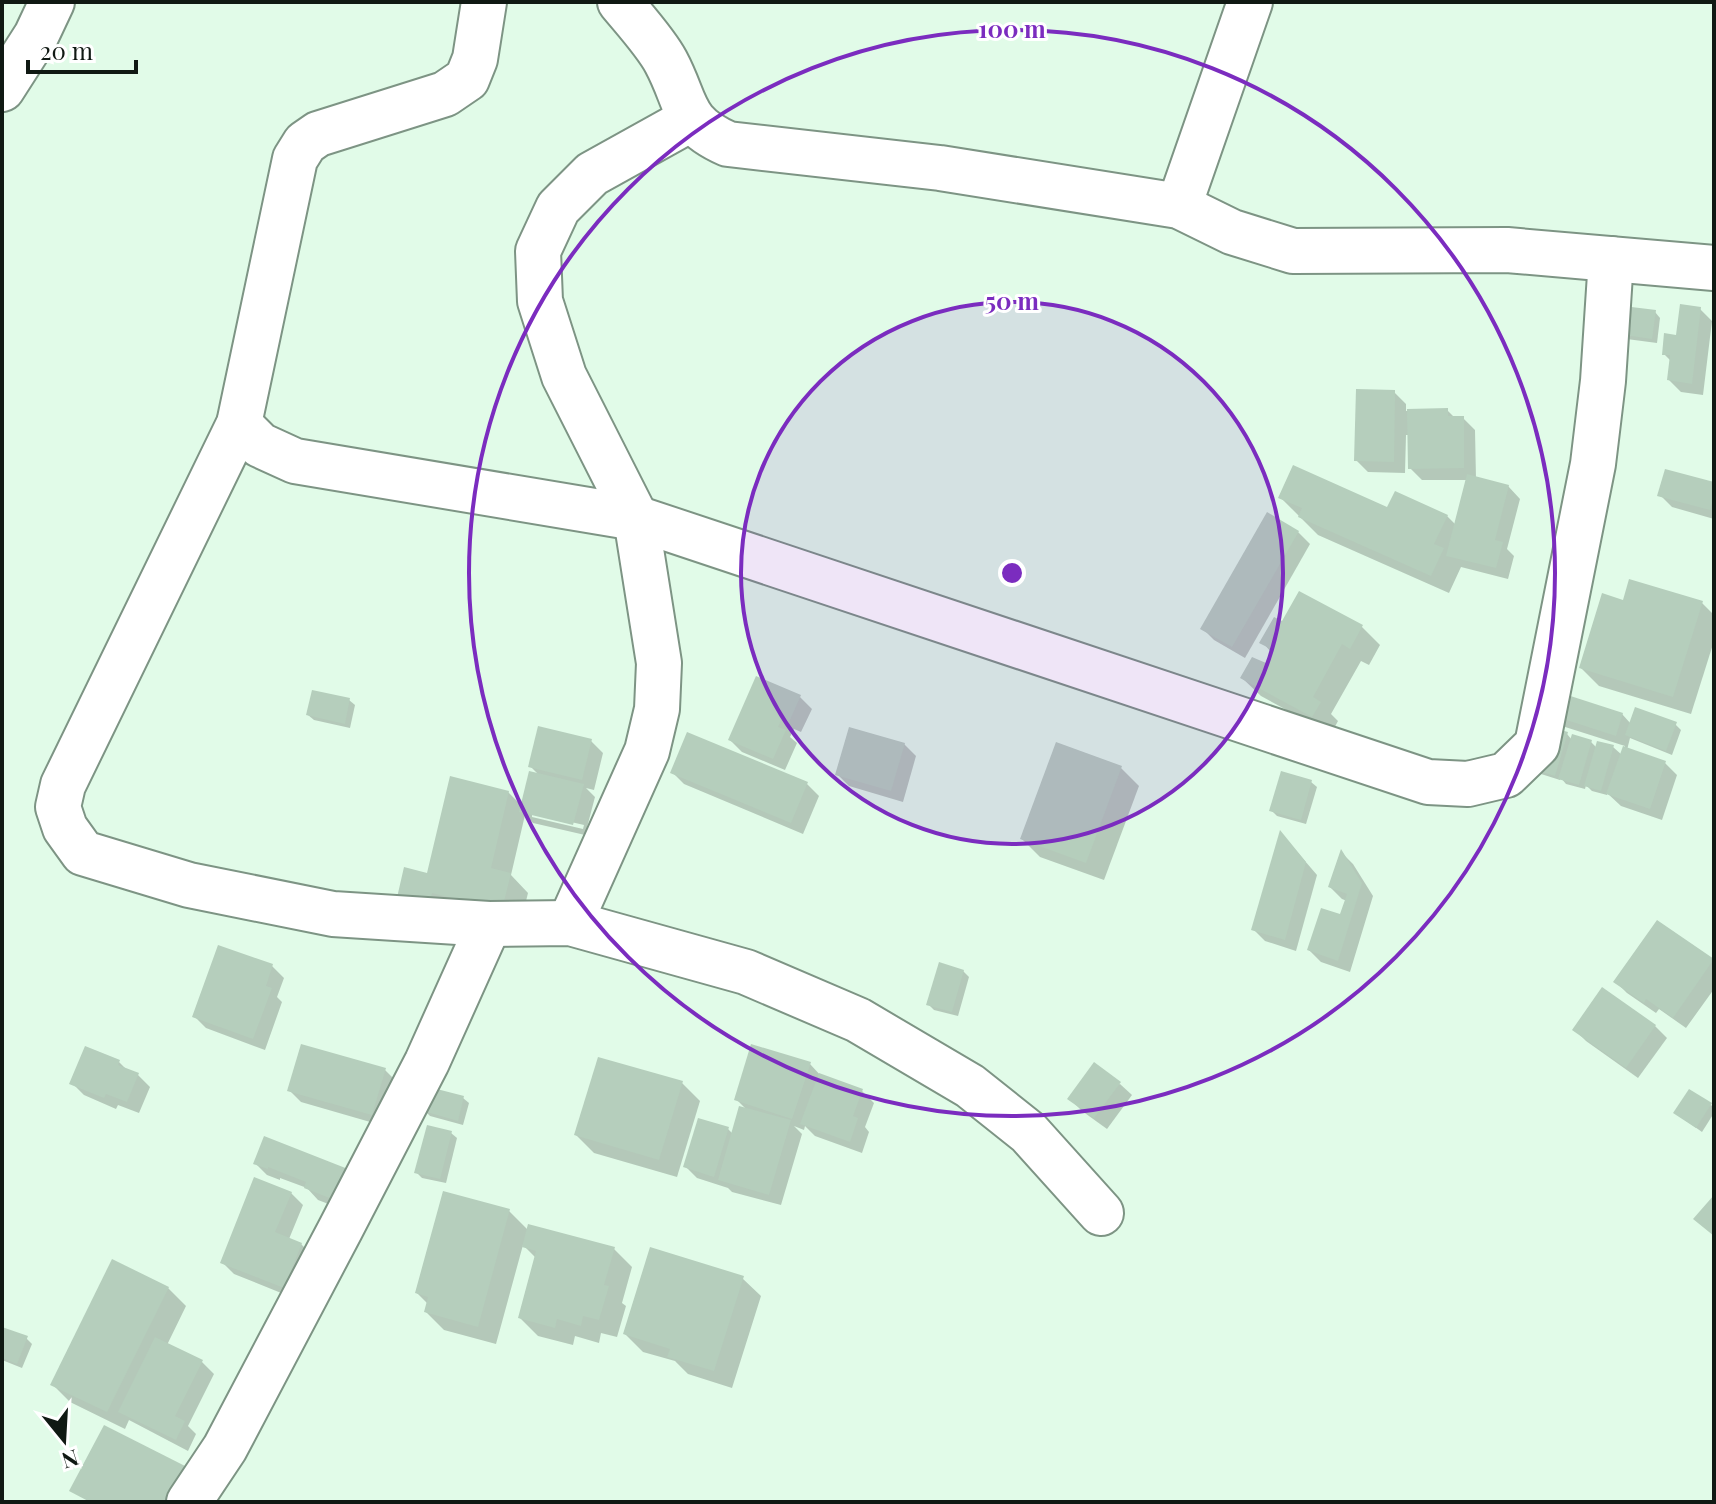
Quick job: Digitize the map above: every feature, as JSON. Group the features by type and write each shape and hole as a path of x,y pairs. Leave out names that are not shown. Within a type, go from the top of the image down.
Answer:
{"street":[{"path":"2,89 36,36 52,2"},
{"path":"484,2 475,59 467,79 445,94 318,134 305,143 295,159 239,424 63,785 58,807 65,828 83,853 189,885 333,914 489,924 570,923 746,972 858,1020 970,1086 1029,1133 1101,1213"},
{"path":"620,2 665,60 691,119 708,135 728,144 940,168 1179,206 1232,232 1293,251 1507,250 1714,268"},
{"path":"1179,206 1250,2"},
{"path":"570,923 647,751 657,709 659,663 636,518 564,376 540,301 538,251 558,208 592,174 691,119"},
{"path":"239,424 260,445 295,461 636,518 1428,782 1468,784 1506,775 1537,745 1593,464 1603,381 1611,259"},
{"path":"189,1502 225,1448 427,1062 489,924"}],"building":[{"path":"1680,304 1701,307 1692,384 1667,380 1670,355 1662,355 1664,333 1676,335"},
{"path":"1615,305 1656,310 1652,339 1611,333"},
{"path":"1356,389 1395,390 1394,462 1354,461"},
{"path":"1448,408 1448,416 1464,416 1464,468 1408,469 1407,409"},
{"path":"1293,465 1387,507 1395,491 1448,515 1434,544 1444,548 1431,576 1298,517 1302,508 1278,498"},
{"path":"1665,469 1714,482 1710,510 1657,496"},
{"path":"1467,474 1509,485 1495,540 1503,542 1496,568 1446,556"},
{"path":"1267,512 1299,531 1232,647 1200,629"},
{"path":"1629,579 1703,601 1673,697 1579,668 1602,593 1623,600"},
{"path":"1299,591 1363,625 1350,649 1342,644 1313,697 1321,702 1312,717 1240,678 1252,657 1266,663 1273,650 1259,643 1274,617 1282,621"},
{"path":"756,676 801,695 789,722 782,718 778,727 786,730 773,759 728,740"},
{"path":"312,690 350,698 345,724 306,715"},
{"path":"1555,691 1623,713 1616,736 1548,714"},
{"path":"1635,707 1677,722 1666,751 1625,735"},
{"path":"538,726 592,739 582,780 528,767"},
{"path":"1546,726 1568,732 1555,776 1533,769"},
{"path":"849,727 905,743 891,791 835,775"},
{"path":"687,732 808,782 791,823 670,773"},
{"path":"1572,734 1592,740 1579,785 1558,779"},
{"path":"1597,741 1614,745 1601,791 1584,786"},
{"path":"1056,742 1122,766 1086,863 1020,839"},
{"path":"1623,746 1666,761 1650,809 1606,794"},
{"path":"529,771 584,784 573,825 519,812"},
{"path":"1281,771 1312,780 1301,820 1269,811"},
{"path":"450,776 509,791 491,868 511,873 499,921 464,901 432,893 428,910 396,902 404,867 427,873"},
{"path":"1280,830 1306,862 1285,940 1251,930"},
{"path":"1341,849 1362,883 1338,961 1307,950 1321,908 1340,914 1347,894 1328,887"},
{"path":"1657,920 1714,959 1673,1018 1646,999 1644,1003 1613,982"},
{"path":"218,945 273,964 266,986 272,988 253,1039 192,1017"},
{"path":"939,962 964,970 952,1012 926,1005"},
{"path":"1602,987 1656,1025 1626,1068 1572,1030"},
{"path":"301,1044 386,1068 372,1115 287,1091"},
{"path":"751,1044 811,1062 792,1119 734,1100"},
{"path":"85,1046 120,1060 118,1065 139,1073 127,1102 106,1094 104,1098 69,1084"},
{"path":"598,1057 683,1081 659,1160 574,1135"},
{"path":"1094,1062 1121,1082 1094,1118 1067,1099"},
{"path":"819,1073 863,1089 853,1116 858,1118 850,1142 800,1124"},
{"path":"429,1087 464,1096 458,1121 423,1111"},
{"path":"1689,1089 1712,1103 1696,1128 1673,1113"},
{"path":"739,1106 791,1120 769,1195 718,1180"},
{"path":"698,1118 729,1127 714,1177 683,1167"},
{"path":"427,1125 452,1131 440,1179 414,1173"},
{"path":"264,1136 353,1171 340,1202 304,1188 306,1182 253,1164"},
{"path":"254,1177 292,1192 275,1232 302,1243 284,1288 220,1263"},
{"path":"443,1191 510,1209 478,1327 424,1312 428,1297 415,1293"},
{"path":"1714,1195 1714,1236 1693,1219"},
{"path":"528,1224 615,1247 604,1285 609,1286 599,1320 583,1316 581,1326 557,1319 555,1328 518,1318 536,1251 522,1247"},
{"path":"650,1247 744,1276 714,1371 667,1357 670,1349 623,1334"},
{"path":"112,1259 169,1287 107,1412 50,1385"},
{"path":"2,1327 28,1336 17,1364 2,1358"},
{"path":"155,1337 203,1360 175,1416 185,1421 176,1440 118,1412"},
{"path":"104,1425 189,1468 171,1502 90,1502 69,1491"}]}
